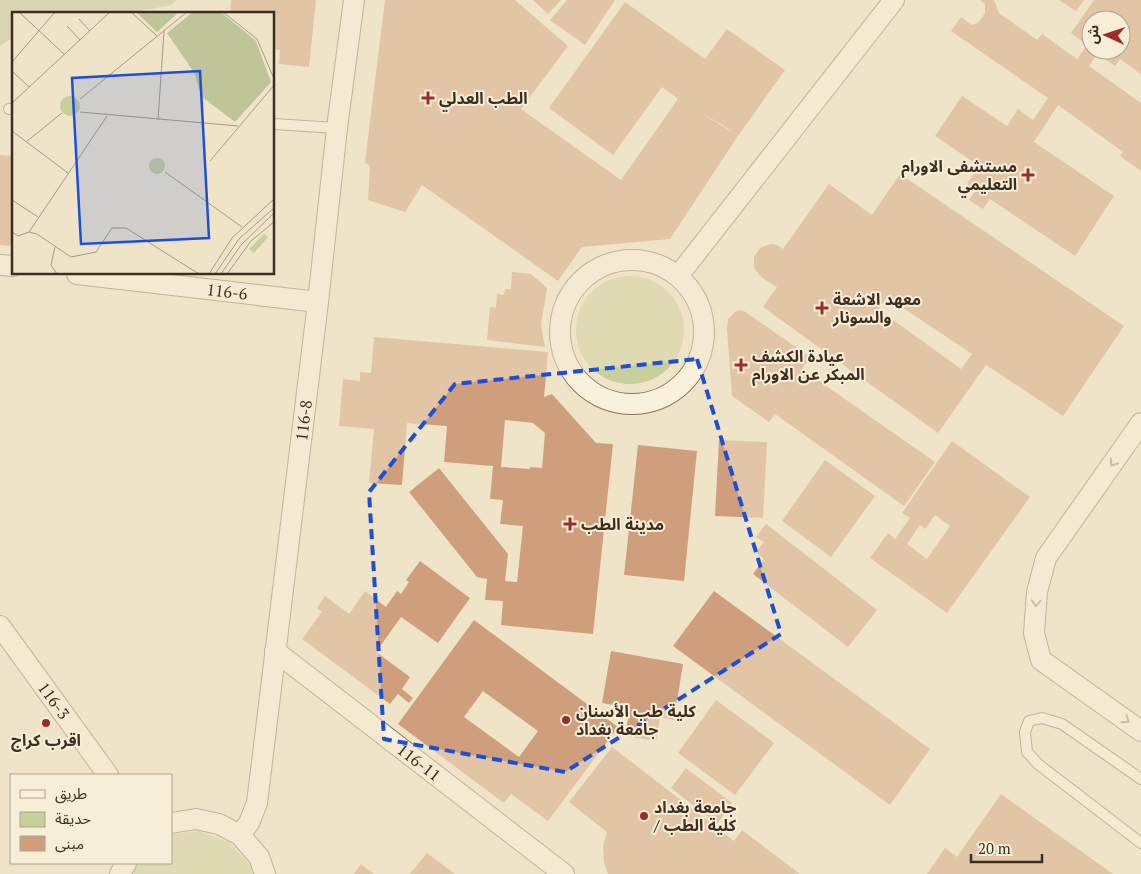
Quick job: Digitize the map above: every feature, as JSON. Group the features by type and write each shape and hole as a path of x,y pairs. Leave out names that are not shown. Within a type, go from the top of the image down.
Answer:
{"street":[{"name":"116-8","path":"240,835 249,823 257,803 318,302 337,128 354,0"},
{"path":"678,276 894,0"},
{"path":"617,261 649,261 678,276 691,290 703,316 704,338 700,356 691,375 676,390 651,403 625,405 608,401 592,394 574,377 562,352 559,334 562,314 570,294 584,278 598,267 617,261"},
{"name":"116-6","path":"86,275 318,302"},
{"path":"1141,423 1046,558 1036,592 1034,633 1041,660 1141,731"},
{"name":"116-3","path":"0,626 107,774"},
{"name":"116-11","path":"275,651 564,874"},
{"path":"172,822 196,819 219,824 240,835 258,857 264,874"}],"lane":[{"path":"275,124 337,128"},
{"path":"1141,779 1062,724 1042,718 1029,721 1025,732 1027,752 1038,764 1141,843"}],"highlighted area":[{"path":"697,359 781,634 565,772 384,739 369,492 455,384"}],"green space":[{"path":"0,0 176,0 172,5 135,12 12,12 12,38 0,46"},
{"path":"630,276 651,280 668,292 680,309 684,330 680,351 668,368 651,380 630,384 609,380 592,368 580,351 576,330 580,309 592,292 609,280"},
{"path":"199,831 229,842 250,865 253,874 131,874 136,864 172,864 172,834"}],"building":[{"path":"231,0 316,0 309,67 279,64 280,50 275,49 275,12 230,12"},
{"path":"385,0 515,0 568,46 521,109 621,180 678,99 662,87 613,155 549,108 625,2 705,59 727,29 785,70 738,136 670,239 582,247 558,281 422,185 405,212 368,200 370,166 365,162","holes":["698,111 724,126 735,134"]},
{"path":"533,0 561,0 548,14"},
{"path":"567,0 615,0 585,45 550,20"},
{"path":"980,0 994,0 999,13 1037,40 1042,34 1077,59 1081,53 1081,60 1093,60 1089,66 1141,103 1141,171 1120,156 1123,152 1058,105 1034,142 1114,196 1075,256 990,199 983,209 969,200 976,190 967,184 979,166 935,136 962,96 1007,126 1018,109 1033,120 1048,98 951,31 961,17 972,25 978,23 985,13 985,4"},
{"path":"1059,0 1084,0 1076,11"},
{"path":"1094,0 1141,0 1141,74 1121,60 1131,60 1131,10 1087,10"},
{"path":"1081,19 1081,40 1071,33"},
{"path":"1106,60 1119,60 1115,66"},
{"path":"0,155 12,156 12,246 0,245"},
{"path":"900,174 1124,326 1063,416 986,365 938,433 763,307 777,287 761,277 754,268 754,257 760,248 771,244 783,249 829,184 872,215","holes":["887,297 972,354 961,369 878,309"]},
{"path":"512,272 531,274 547,288 541,325 545,347 487,340 490,307 496,308 497,294 504,295 505,289 511,289"},
{"path":"739,310 744,311 810,357 802,369 935,462 904,506 775,414 769,422 732,396 727,329 728,319"},
{"path":"374,337 548,352 544,397 552,394 596,443 613,444 593,634 501,625 503,601 485,600 487,579 477,577 409,492 439,468 508,554 505,581 517,582 523,526 500,524 503,500 490,499 493,466 444,462 447,426 407,423 402,485 369,483 374,429 339,426 343,379 360,381 360,372 371,373","holes":["505,420 533,423 545,433 542,468 501,467"]},
{"path":"719,440 767,442 763,518 715,516"},
{"path":"952,441 1030,497 947,613 870,558 888,533 895,539 910,518 902,513","holes":["935,515 950,526 927,559 907,544 920,525 925,529"]},
{"path":"638,445 697,451 684,581 624,575"},
{"path":"825,460 875,496 831,557 782,521"},
{"path":"766,524 877,610 848,647 753,574 764,559 756,552 764,542 756,537"},
{"path":"420,561 470,598 438,643 401,617 376,652 410,677 402,689 413,698 409,703 398,694 390,704 302,639 322,612 317,608 325,596 349,614 365,591 386,607 397,591 401,594 409,582 406,580"},
{"path":"714,591 930,749 890,805 673,646"},
{"name":"كلية طب الأسنان جامعة بغداد","path":"474,620 618,727 548,821 511,794 504,803 398,724","holes":["483,691 538,731 519,757 464,717"]},
{"path":"611,651 683,664 674,720 660,717 656,741 625,736 630,708 602,703"},
{"path":"716,700 774,743 735,795 678,753"},
{"name":"جامعة بغداد / كلية الطب","path":"612,747 734,841 742,830 800,874 608,874 604,863 603,846 607,832 569,802"},
{"path":"686,768 732,803 717,824 671,788"},
{"path":"1001,794 1113,874 927,874 945,848 957,857"},
{"path":"427,853 455,874 410,874"},
{"path":"361,864 374,874 354,874"}],"place":[{"name":"الطب العدلي","path":"428,98"},
{"name":"مستشفى الاورام التعليمي","path":"1028,175"},
{"name":"معهد الاشعة والسونار","path":"822,308"},
{"name":"عيادة الكشف المبكر عن الاورام","path":"741,365"},
{"name":"مدينة الطب","path":"570,524"},
{"name":"كلية طب الأسنان جامعة بغداد","path":"566,720"},
{"name":"اقرب كراج","path":"46,723"},
{"name":"جامعة بغداد / كلية الطب","path":"644,816"}]}
